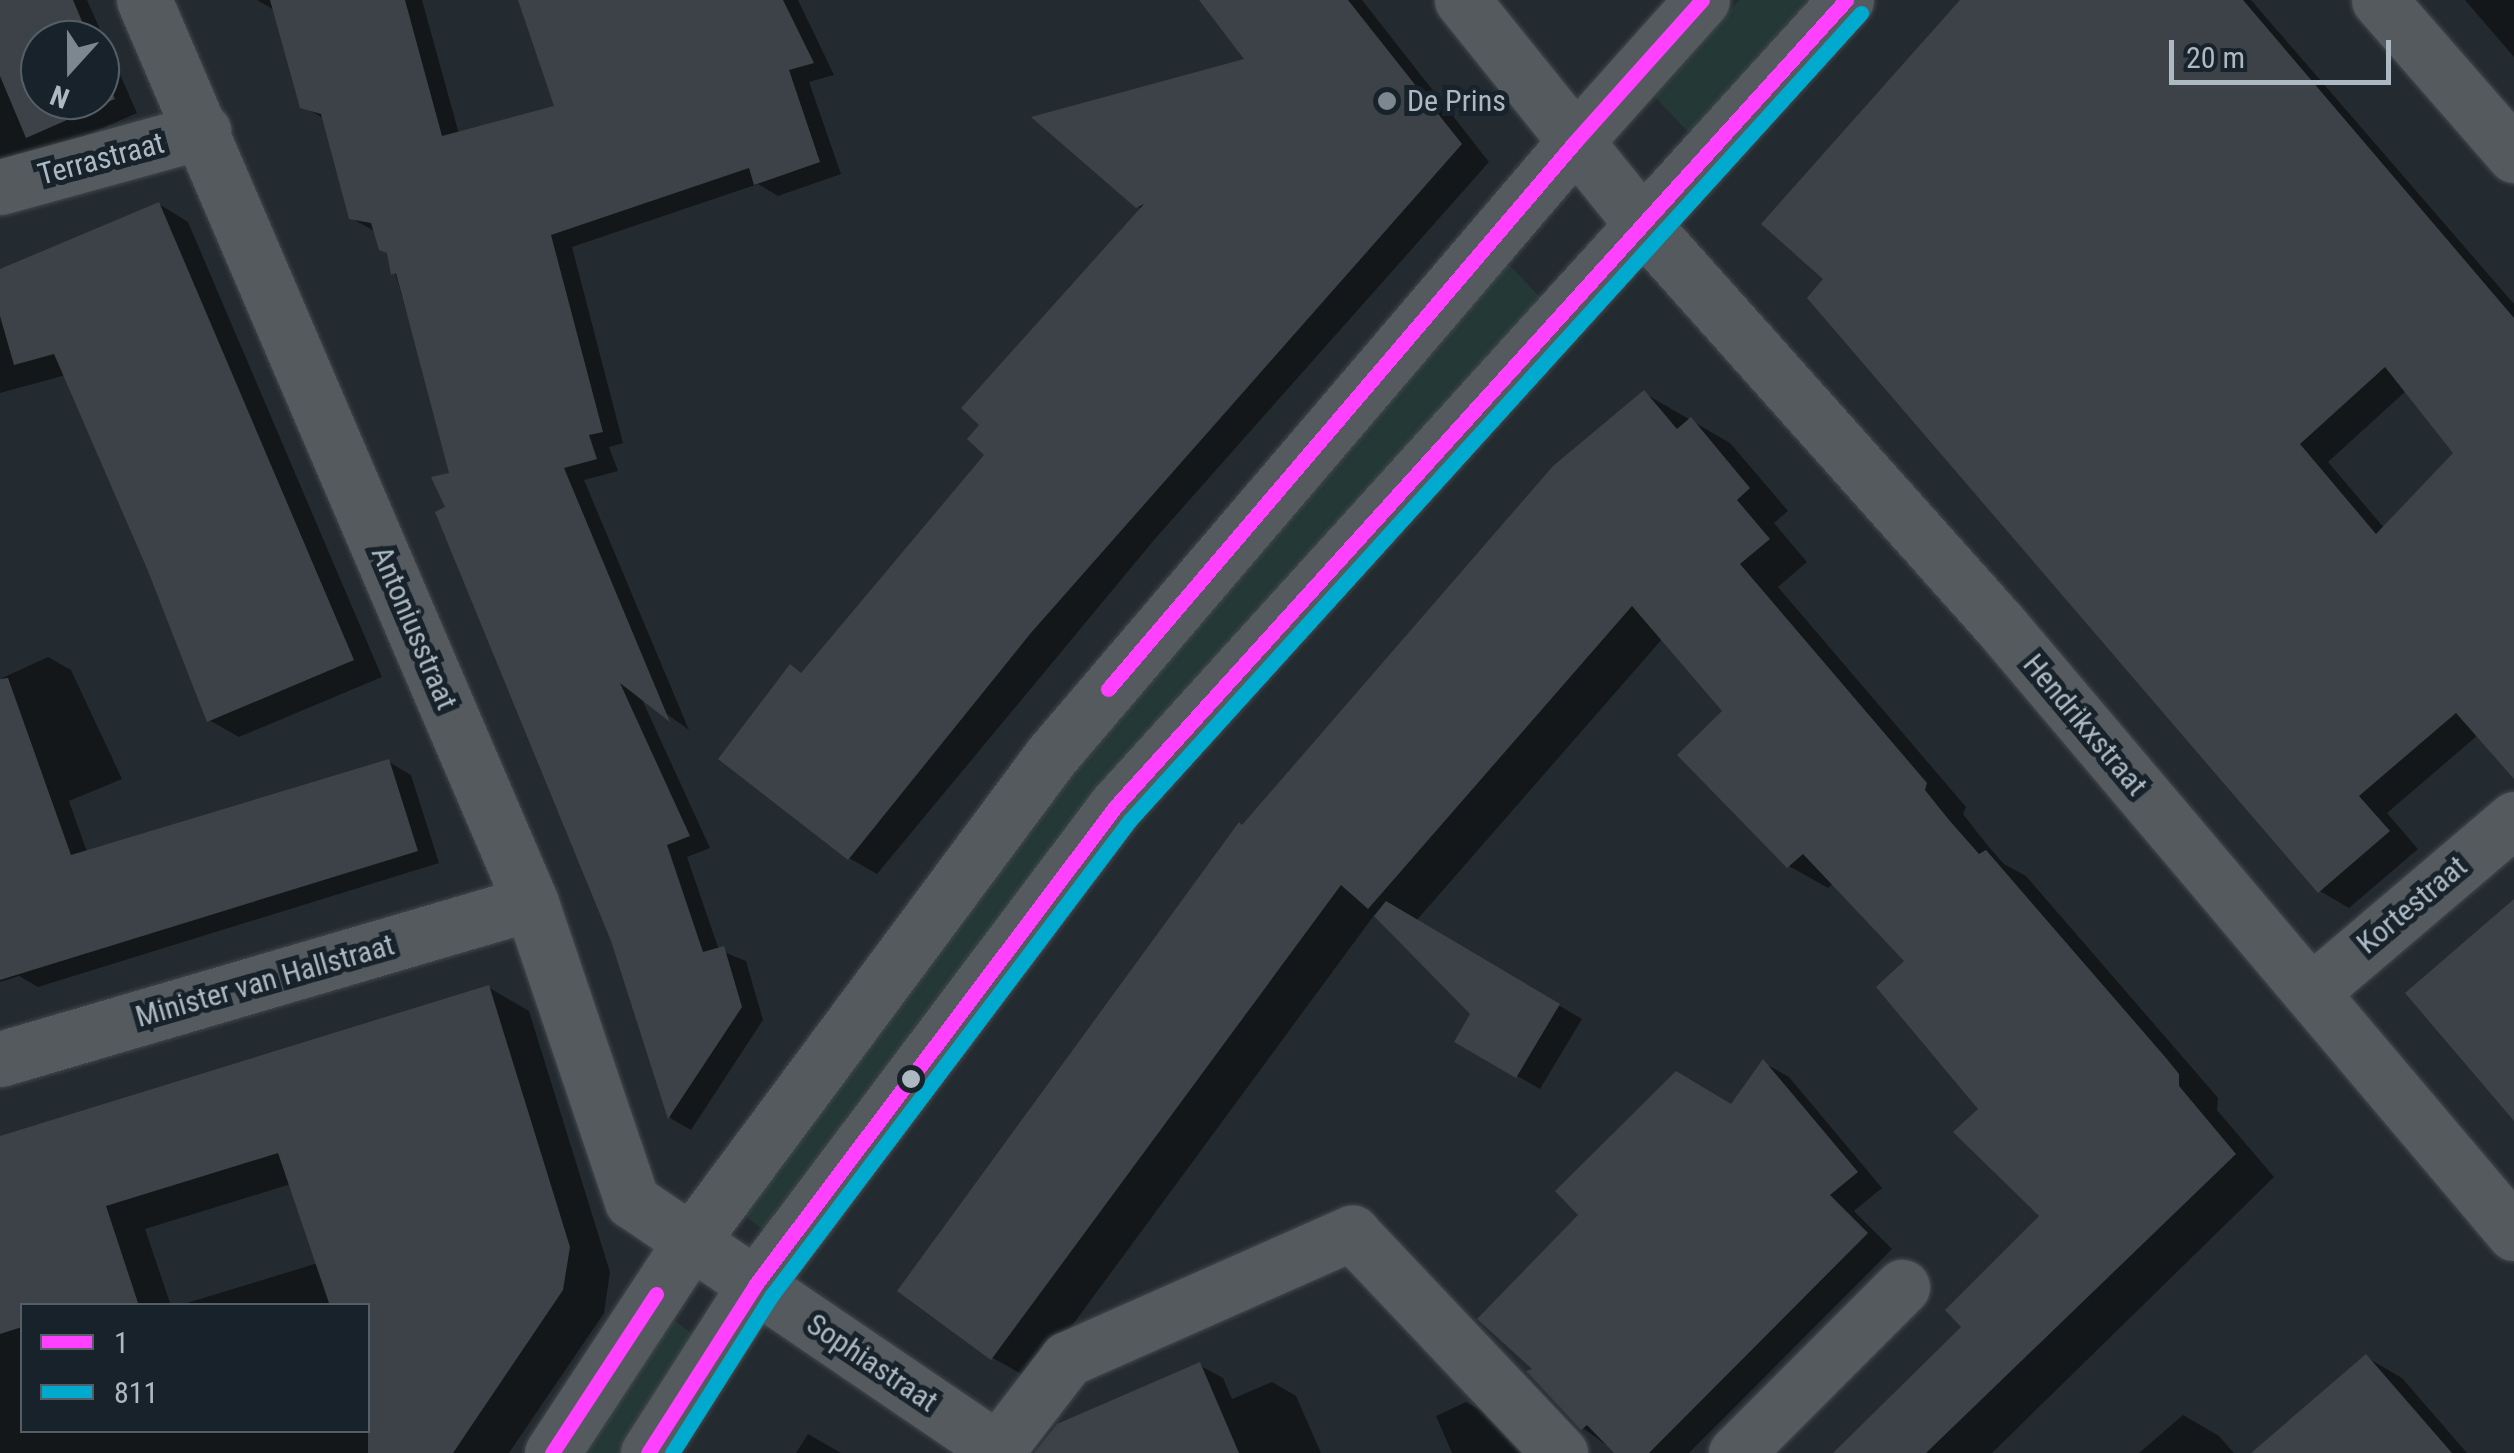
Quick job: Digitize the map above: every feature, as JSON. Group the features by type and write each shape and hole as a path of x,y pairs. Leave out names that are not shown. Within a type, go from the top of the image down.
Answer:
{"street":[{"name":"Antoniusstraat","path":"144,0 531,903 632,1201 690,1240"},
{"name":"Hendrikxstraat","path":"1462,0 1644,226 2001,626 2514,1234"},
{"path":"552,1453 690,1240 1052,755 1574,143 1702,0"},
{"path":"648,1453 756,1284 1115,806 1846,0"},
{"path":"2379,0 2514,156"},
{"name":"Terrastraat","path":"0,187 202,131"},
{"name":"Kortestraat","path":"2311,992 2514,819"},
{"name":"Minister van Hallstraat","path":"0,1059 531,903"},
{"path":"1000,1451 1067,1359 1352,1233 1560,1453"},
{"name":"Sophiastraat","path":"690,1240 1000,1451"},
{"path":"1736,1453 1902,1287"}],"green space":[{"path":"1739,0 1813,0 1692,136 1655,97"},
{"path":"1501,257 1546,303 774,1238 740,1212 1066,765"},
{"path":"670,1317 701,1341 629,1453 580,1453"}],"building":[{"path":"0,0 73,0 82,20 20,20 20,120 67,120 26,138 0,76"},
{"path":"270,0 405,0 442,136 554,106 518,0 783,0 814,63 789,70 820,162 754,185 749,168 551,235 603,432 589,435 597,459 564,468 670,722 620,683 690,836 667,845 703,952 724,946 742,1007 668,1119 611,941 435,512 445,507 431,477 449,473 396,273 391,275 387,253 379,250 371,223 349,219 321,114 300,108"},
{"path":"1199,0 1348,0 1462,144 1030,634 848,860 718,759 790,664 801,673 984,455 967,439 979,425 961,408 1144,204 1136,208 1031,117 1244,59"},
{"path":"1960,0 2243,0 2514,318 2514,779 2456,713 2359,796 2390,831 2318,893 1807,298 1823,279 1761,224","holes":["2385,367 2453,453 2376,534 2300,444"]},
{"path":"159,202 354,660 207,722 148,571 54,354 14,365 0,316 0,269"},
{"path":"1644,390 1677,429 1691,417 1750,488 1737,500 1770,539 1740,564 1927,783 1925,790 1949,820 1979,854 1986,850 2166,1058 2179,1074 2179,1086 2236,1154 1926,1453 1833,1453 1961,1327 1945,1310 2039,1216 1953,1132 1978,1109 1876,987 1904,961 1803,854 1787,868 1677,755 1722,711 1632,606 1368,909 1341,885 991,1360 897,1291 1239,822 1242,825 1553,466"},
{"path":"8,678 71,855 389,759 418,851 0,980 0,679"},
{"path":"2514,899 2514,1121 2405,993"},
{"path":"1386,901 1560,1004 1516,1078 1454,1042 1470,1014 1374,916"},
{"path":"489,985 570,1247 563,1290 453,1453 368,1453 370,1303 329,1303 278,1153 106,1206 138,1303 20,1303 20,1328 0,1334 0,1136"},
{"path":"1763,1059 1858,1172 1830,1195 1868,1233 1649,1453 1614,1453 1587,1425 1581,1430 1526,1371 1532,1369 1477,1319 1578,1215 1555,1191 1676,1071 1731,1104"},
{"path":"2366,1354 2452,1453 2251,1453"},
{"path":"1200,1362 1239,1453 1034,1453 1057,1424"}],"transit line":[{"name":"1","path":"1108,689 1574,143 1702,0"},
{"name":"1","path":"648,1453 756,1284 1115,807 1846,0"},
{"name":"811","path":"672,1453 772,1295 1130,820 1861,13"},
{"name":"1","path":"552,1453 656,1294"}],"place":[{"name":"De Prins","path":"1387,101"}]}
